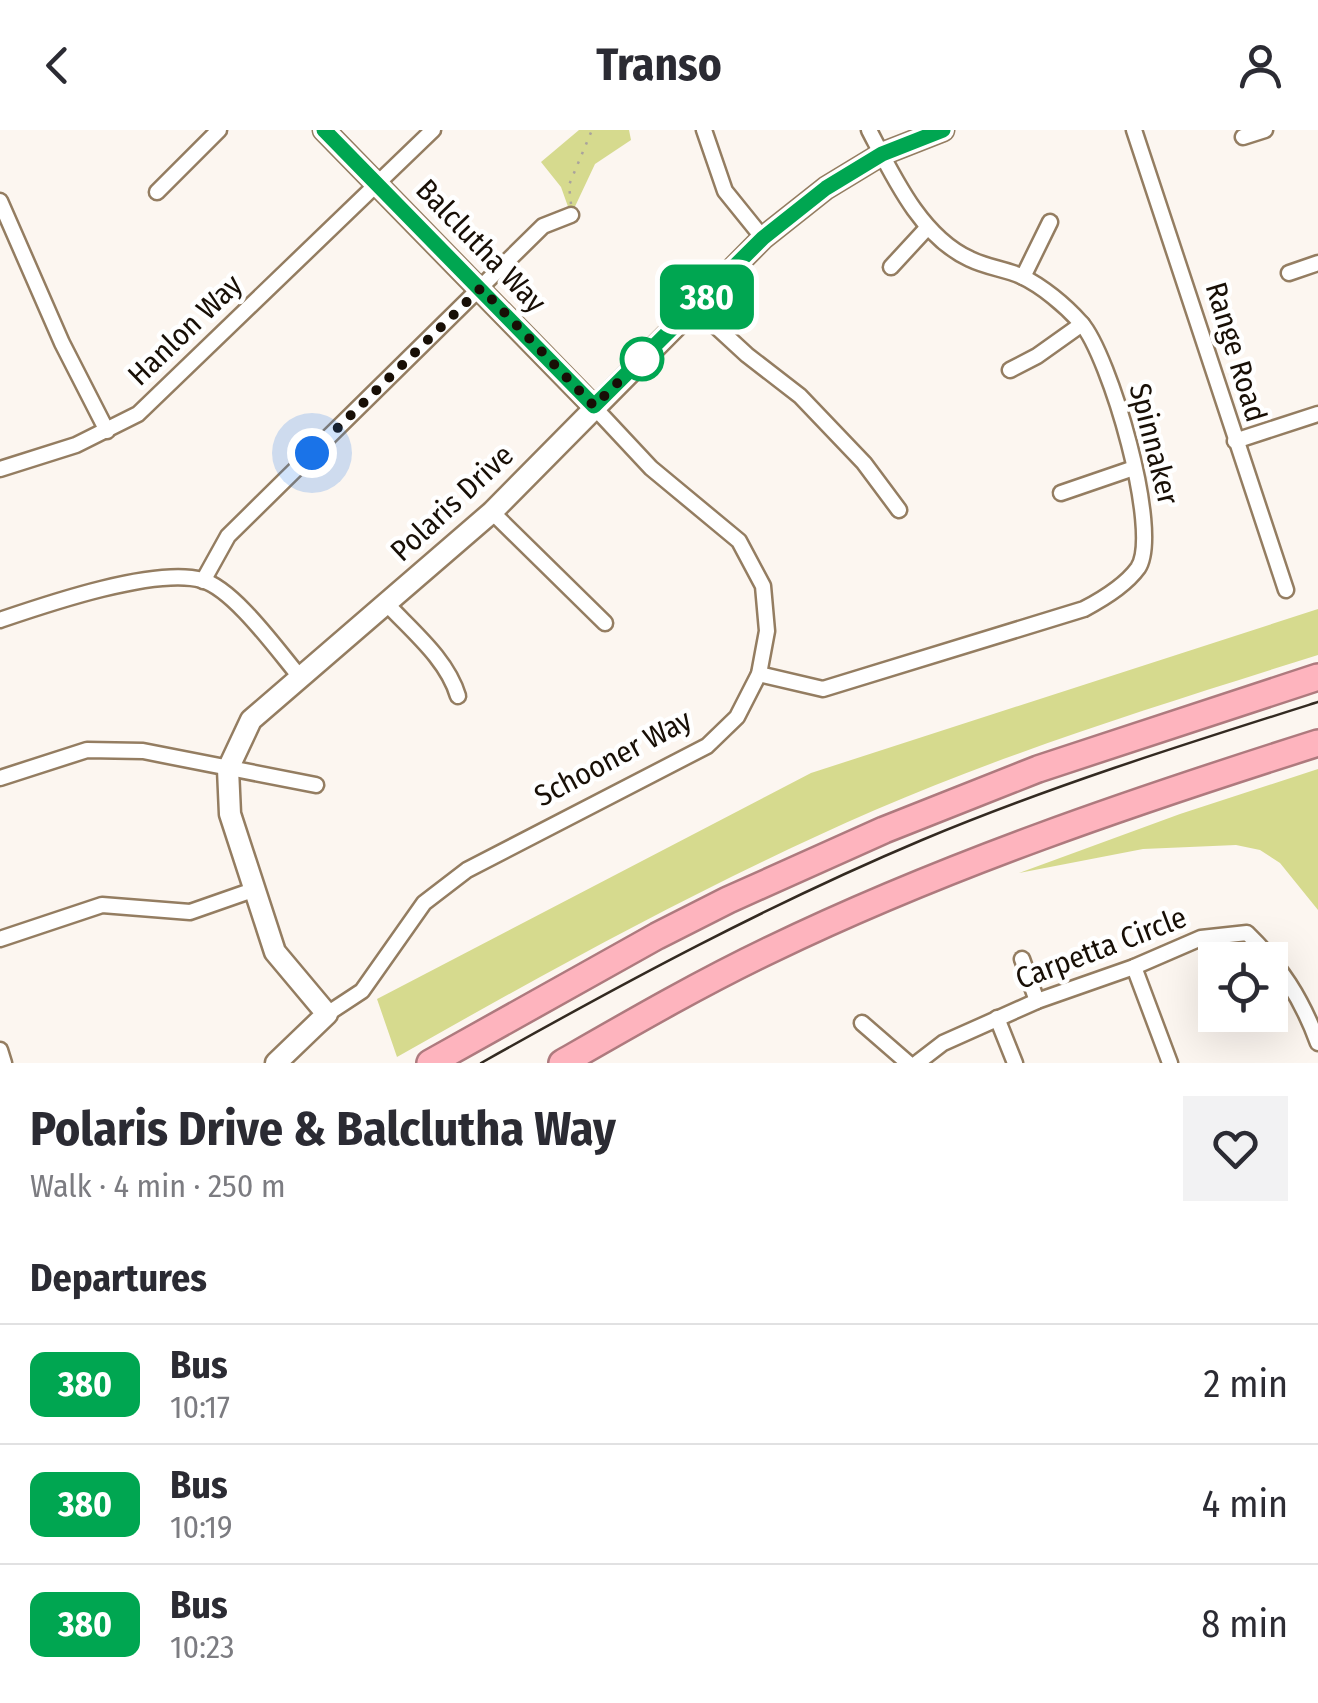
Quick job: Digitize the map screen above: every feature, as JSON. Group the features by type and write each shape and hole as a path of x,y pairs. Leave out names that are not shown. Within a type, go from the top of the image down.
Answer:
{"highway":[{"path":"430,1063 657,936 884,830 1084,752 1318,677"},
{"path":"562,1063 768,951 841,917 1068,826 1318,742"}],"street":[{"path":"157,192 219,130"},
{"name":"Balclutha Way","path":"324,130 594,406"},
{"name":"Hanlon Way","path":"0,469 76,445 138,414 434,130"},
{"path":"704,130 725,191 763,238"},
{"name":"Spinnaker","path":"759,674 823,690 1084,609 1106,598 1140,566 1146,528 1143,498 1096,345 1082,324 1050,295 1023,277 968,259 927,228 869,130"},
{"name":"Polaris Drive","path":"328,1014 275,952 230,814 228,769 251,720 492,512 763,238 826,188 882,154 943,130"},
{"name":"Range Road","path":"1134,130 1286,590"},
{"path":"1243,137 1265,130"},
{"path":"0,200 62,342 107,431"},
{"path":"204,580 228,536 542,226 571,215"},
{"path":"1023,277 1050,222"},
{"path":"890,266 927,228"},
{"path":"1289,273 1318,263"},
{"path":"696,308 800,396 864,464 899,510"},
{"path":"1010,370 1082,324"},
{"name":"Schooner Way","path":"276,1063 328,1014 362,991 424,902 468,870 706,746 737,717 759,674 767,631 763,586 740,541 651,468 594,406"},
{"path":"1235,440 1318,414"},
{"path":"1061,492 1134,468"},
{"path":"492,512 605,622"},
{"path":"0,601 3,619 127,584 162,578 204,580 243,611 300,677"},
{"path":"386,603 442,664 454,681 458,696"},
{"path":"0,778 87,750 143,751 316,786"},
{"path":"0,939 102,905 190,912 254,890"},
{"name":"Carpetta Circle","path":"916,1063 943,1043 1037,1001 1202,938 1247,933 1272,958 1304,1005 1318,1042"},
{"path":"1022,959 1037,1001"},
{"path":"1134,967 1170,1063"},
{"path":"997,1018 1015,1063"},
{"path":"862,1023 908,1063"},
{"path":"0,1050 4,1063"}],"path":[{"path":"571,215 569,185 592,130"}],"green space":[{"path":"579,130 629,130 631,140 595,164 571,215 561,187 541,162"},
{"path":"1318,609 1318,655 1039,746 875,810 633,927 397,1057 377,999 811,773"},
{"path":"1318,769 1318,910 1280,863 1260,850 1236,845 1143,849 1019,873 1180,814"}],"tram line":[{"path":"481,1063 699,945 922,840 1069,784 1318,702"}],"bus line":[{"name":"380","path":"324,130 594,406 763,238 826,188 882,154 943,130"}],"route":[{"path":"312,453 481,288 594,406 642,359"}]}
